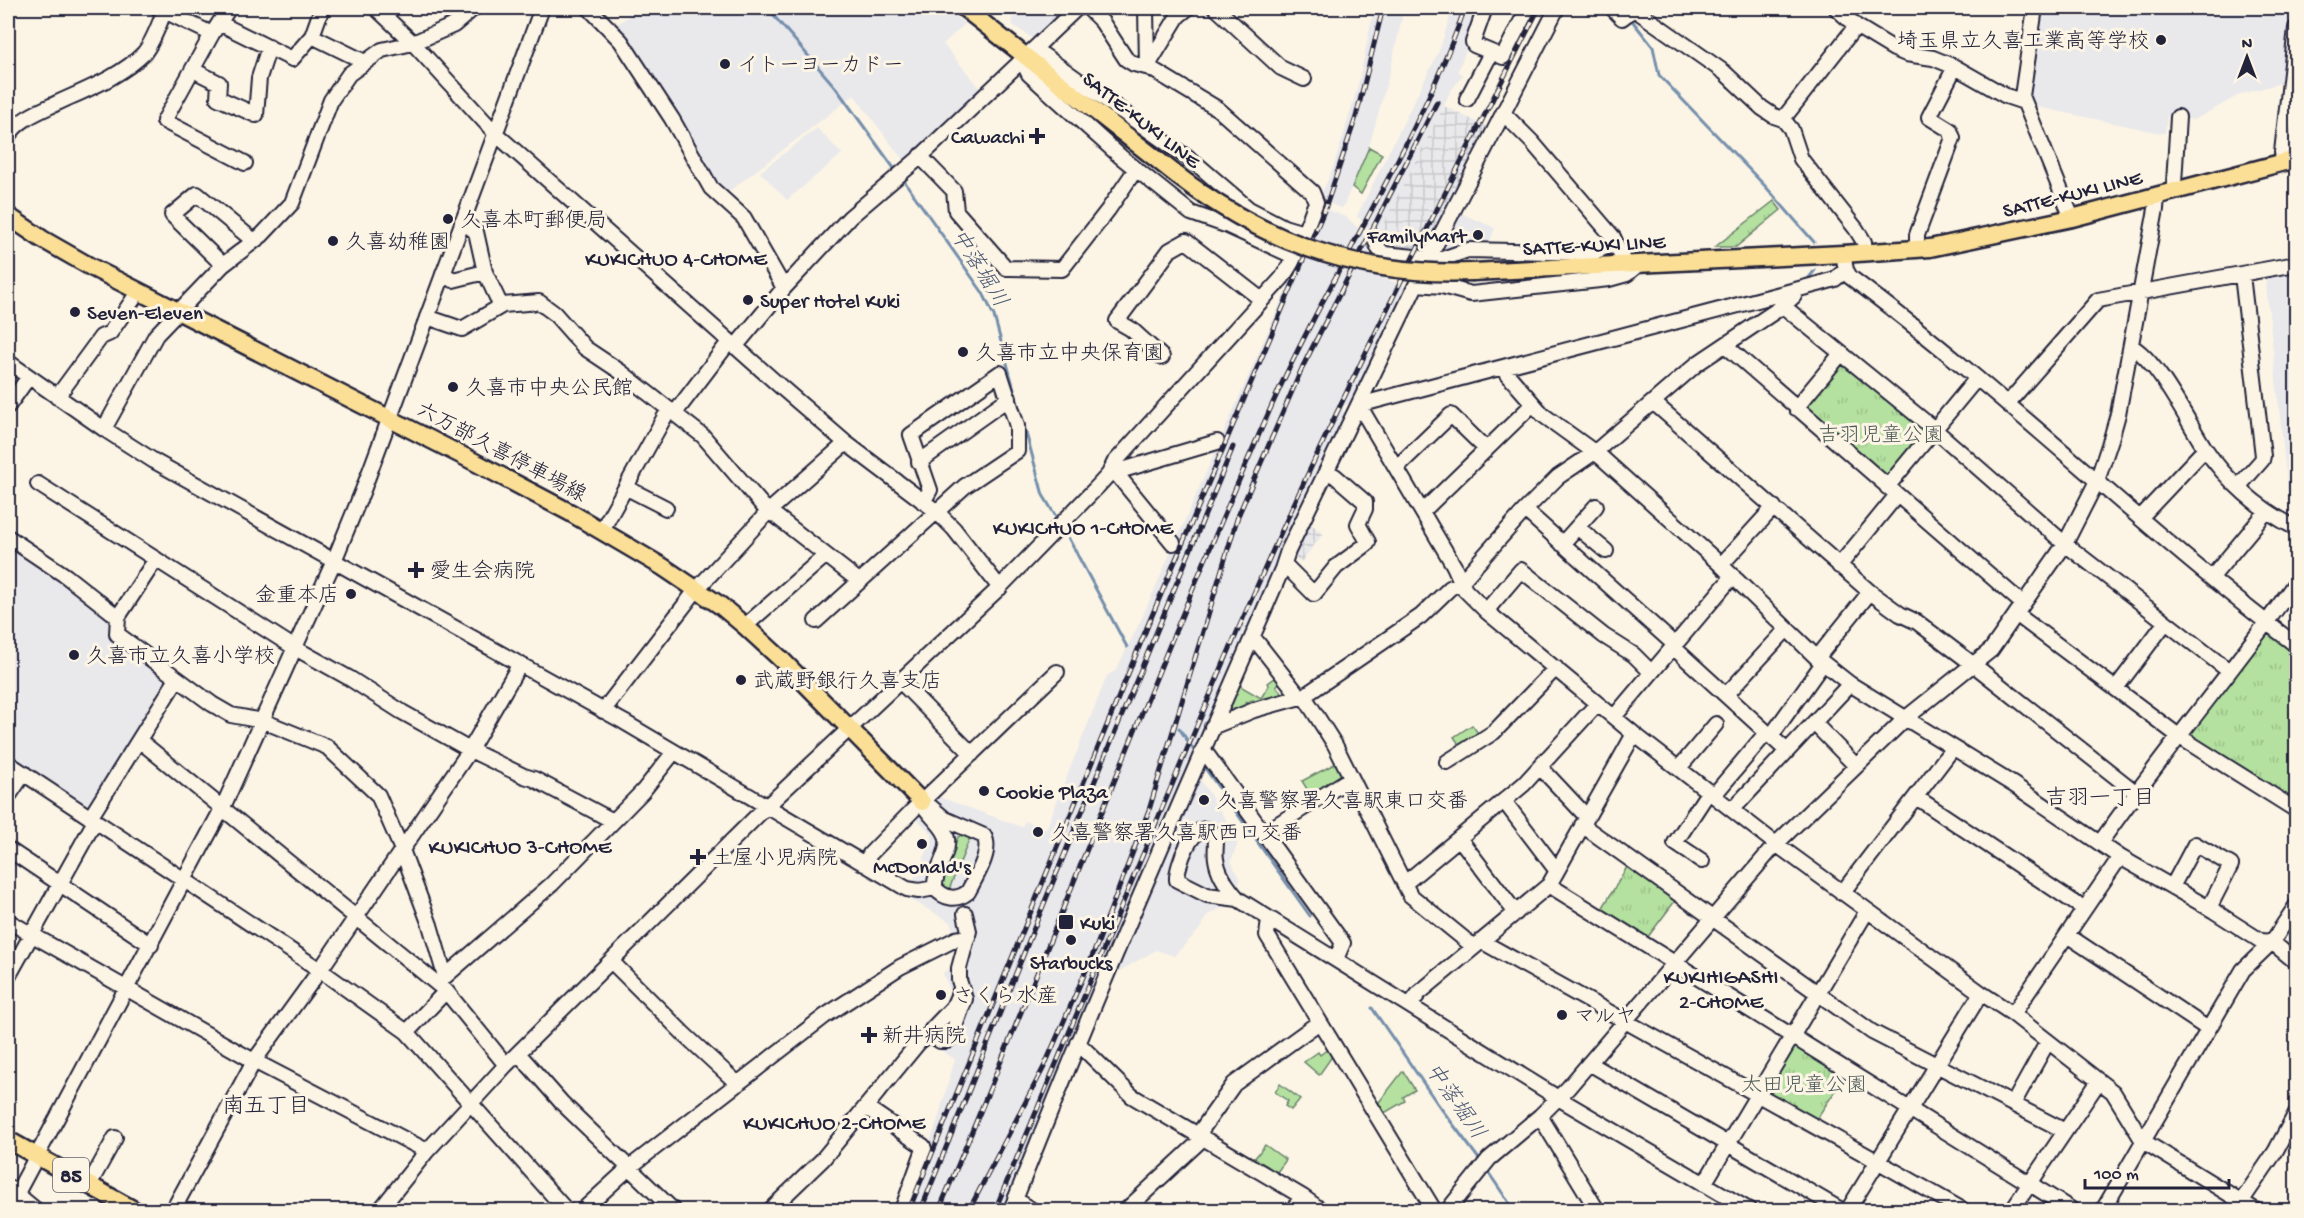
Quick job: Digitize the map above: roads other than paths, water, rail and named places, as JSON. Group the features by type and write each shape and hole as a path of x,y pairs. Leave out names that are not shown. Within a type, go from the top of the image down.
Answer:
{"main road":[{"name":"SATTE-KUKI LINE","path":"964,8 1164,165 1236,216 1311,250 1390,268 1425,272 1473,272 1632,264 1844,262 1865,252 1917,249 2072,218 2290,161"},
{"name":"六万部久喜停車場線","path":"8,216 67,254 390,418 632,547 697,589 745,626 783,661 921,802"},
{"name":"85","path":"8,1140 134,1210"}],"street":[{"path":"229,8 215,28 164,121 245,163"},
{"path":"8,136 12,129 29,116 91,87 124,68 145,52 161,10 269,47 292,59 312,36 322,8"},
{"path":"376,8 413,43 496,134 732,345 846,443 936,511 954,529 1000,588"},
{"path":"104,429 156,335 223,265 254,241 292,203 331,100 349,74 382,50 413,43 454,25 474,8"},
{"path":"8,1210 12,1191 37,1157 223,807 296,648 334,561 390,418 542,8"},
{"path":"589,8 621,41 672,119 706,182 744,218 784,288"},
{"path":"602,530 672,411 732,345 850,217 921,156 1077,8"},
{"path":"1088,8 1102,22 1126,59 1134,64 1147,67 1218,109 1303,182 1312,192 1316,202 1295,257 1282,278 1114,463 1112,473"},
{"path":"1146,8 1147,67"},
{"path":"1147,67 1178,16 1188,8"},
{"path":"1216,8 1281,68 1304,79"},
{"path":"1485,8 1473,42 1474,45 1503,57 1528,8"},
{"path":"1032,1210 1013,1205 1078,1043 1288,551 1429,258 1557,8"},
{"path":"1612,8 1622,18 1635,8 1724,72 1762,108 1783,119 1791,129 1801,159 1856,229 1864,242 1865,252"},
{"path":"1836,8 1872,37 1900,51 1933,58 1955,67 2006,96 2024,102"},
{"path":"2035,8 2022,85 2024,102 2072,218"},
{"path":"1783,119 1856,26"},
{"path":"2290,161 2282,152 2296,28"},
{"path":"312,36 365,62"},
{"path":"193,70 219,83 218,98 256,115 259,78 269,47"},
{"path":"1467,99 1491,52"},
{"path":"1026,56 1043,55 1199,166 1249,209 1278,224 1305,233"},
{"path":"1026,56 1026,68 1029,74 1136,169 1191,213 1228,226 1295,257"},
{"path":"1917,249 1917,235 1953,138 1950,130 1929,117 1955,67"},
{"path":"1503,113 1532,142 1613,237 1615,247"},
{"path":"2176,191 2174,183 2178,117"},
{"path":"921,156 954,191 956,211 1006,268 1062,269 1108,210 1136,169"},
{"path":"223,265 172,214 197,194 254,241"},
{"path":"1448,1210 1489,1159 1558,1098 1776,844 1906,718 1991,650 2065,543 2097,481 2118,414 2157,196"},
{"path":"462,221 476,232 485,272 499,302 503,305"},
{"path":"1375,240 1384,254 1442,259 1468,250 1592,254 1608,246 1621,251 1632,264 1627,274 1609,279 1471,294 1442,286 1417,284"},
{"path":"1162,357 1131,329 1118,321 1170,250 1186,241 1262,300"},
{"path":"1359,405 1830,281 1844,262"},
{"path":"1844,262 1850,277 2008,403 2140,518 2296,645"},
{"path":"2008,403 2095,303 2104,298 2296,264"},
{"path":"443,273 453,280 485,272"},
{"path":"2238,487 2263,456 2242,274"},
{"path":"1212,727 1254,710 1302,696 1421,616 1450,588 1460,583 1525,510 1558,477 1595,452 1698,363 1783,306 1794,296 1795,290"},
{"path":"57,397 101,337 110,333 139,291"},
{"path":"427,317 462,329 503,305 539,302 554,313 585,348 621,372 703,436 769,511 859,581"},
{"path":"1783,306 1840,355 1934,429 2065,543 2229,671"},
{"path":"1725,345 1892,491 2019,609 2116,688 2180,737 2296,810"},
{"path":"2131,346 2141,352 2160,378 2205,449 2223,472 2267,511 2296,528"},
{"path":"1796,408 1840,355"},
{"path":"8,362 28,378 154,461 603,711 907,890 940,892 958,898 968,892"},
{"path":"1502,368 1533,405 1556,426 1595,452 1733,576 1820,661 1850,684 2014,785 2120,857 2261,941 2272,942 2296,962"},
{"path":"816,621 936,511 981,473 1017,451 1017,426 1000,373 910,435 930,490 923,502"},
{"path":"8,406 28,378"},
{"path":"1839,566 1934,429 1977,378"},
{"path":"919,462 1009,398"},
{"path":"1653,402 1870,592 1900,614 1917,622 1974,665 2135,792"},
{"path":"1359,405 1423,511 1454,566 1460,583 1485,611 1634,734 1776,844 2013,1014 2113,1092 2143,1141 2255,1210"},
{"path":"1423,511 1533,405"},
{"path":"1397,467 1451,415 1486,449"},
{"path":"380,1210 427,1151 506,1065 767,806 1000,588 1112,473 1217,442"},
{"path":"603,711 647,650 697,589 769,511 846,443"},
{"path":"2140,518 2205,449"},
{"path":"1284,564 1314,594 1336,567 1368,542 1358,521 1365,509 1365,502 1335,476 1327,472"},
{"path":"1112,473 1173,543"},
{"path":"38,483 296,648 470,750 534,779 613,821"},
{"path":"627,488 666,508"},
{"path":"1562,544 1596,506"},
{"path":"1721,565 1774,507"},
{"path":"1525,510 1787,751"},
{"path":"2212,577 2267,511"},
{"path":"1577,527 1606,551"},
{"path":"8,537 66,576 118,617"},
{"path":"745,626 825,556"},
{"path":"156,559 118,617 117,634 177,679 231,715 262,721 327,747 348,764 378,795 402,850 430,925 443,984"},
{"path":"1485,611 1521,570 1604,636 1634,655 1650,672"},
{"path":"1614,717 1733,576"},
{"path":"2100,843 2135,792 2180,737 2296,582"},
{"path":"1702,861 1675,843 1711,793 1769,734 1870,592"},
{"path":"2116,688 2165,623"},
{"path":"1726,695 1786,630"},
{"path":"1252,637 1302,696 1335,746 1410,895 1477,944 1623,1021 1963,1210"},
{"path":"173,1210 254,1061 320,970 470,750 520,664"},
{"path":"1447,762 1494,732 1556,668"},
{"path":"864,864 870,854 921,802 1057,672"},
{"path":"8,977 60,885 92,819 177,679"},
{"path":"901,682 972,754"},
{"path":"1732,810 1850,684"},
{"path":"1404,884 1504,801 1540,767 1597,704"},
{"path":"1814,723 1856,766"},
{"path":"1679,768 1716,724"},
{"path":"1410,1005 1419,993 1549,885 1634,734"},
{"path":"139,740 355,917 443,984 506,1065"},
{"path":"1842,893 1953,748"},
{"path":"1203,750 1343,943 1336,959"},
{"path":"407,1032 443,984 521,913 643,791 674,752"},
{"path":"8,763 320,970 407,1032 566,1210"},
{"path":"1540,767 1585,821 1713,918 1872,1032 2065,1131"},
{"path":"8,797 24,773"},
{"path":"1264,833 1351,778"},
{"path":"1916,797 2084,909"},
{"path":"1504,801 1557,871"},
{"path":"921,802 945,819 984,836 988,844 968,892 965,914"},
{"path":"921,802 945,832 948,844"},
{"path":"932,1032 933,1036 943,1042 951,1037 965,999 960,968 968,938 969,924 965,914 940,892 935,880 948,844 959,830 966,828"},
{"path":"1238,899 1207,895 1177,880 1177,873 1196,832 1203,829 1213,834 1216,841 1217,863 1228,887 1238,899 1558,1098 1749,1210"},
{"path":"1459,838 1516,913"},
{"path":"2172,887 2195,844 2231,865 2209,908"},
{"path":"8,849 151,945"},
{"path":"2013,1014 2120,857"},
{"path":"1549,885 2072,1210"},
{"path":"2103,1210 2243,970 2272,942 2296,906"},
{"path":"1704,1184 1867,911"},
{"path":"1269,919 1267,935 1318,1023 1434,1210"},
{"path":"8,921 254,1061 427,1151"},
{"path":"2067,935 2208,1029"},
{"path":"583,1210 630,1167 825,1016 900,967 956,939 968,938"},
{"path":"612,962 738,1084"},
{"path":"770,1210 822,1160 919,1042 932,1032 936,1024 953,1007 962,989"},
{"path":"1848,1210 1981,993"},
{"path":"1126,1210 1198,1143 1202,1129 1234,1084 1318,1023"},
{"path":"2013,1104 2048,1041"},
{"path":"1078,1043 1132,1095 1321,1210"},
{"path":"518,1053 562,1103 673,1210"},
{"path":"1589,1063 1841,1210"},
{"path":"2012,1210 2099,1081"},
{"path":"866,1107 923,1146 916,1175 902,1210"},
{"path":"2241,1202 2275,1152 2296,1113"},
{"path":"1540,1116 1597,1210"},
{"path":"89,1185 115,1138"},
{"path":"12,1191 36,1210"},
{"path":"1292,1210 1303,1197"}],"waterway":[{"name":"中落堀川","path":"767,8 836,88 896,171"},
{"path":"1630,18 1653,47 1659,75 1766,187 1814,242"},
{"name":"中落堀川","path":"902,178 983,293 994,316 1043,495 1058,520"},
{"path":"1808,279 1815,270"},
{"name":"中落堀川","path":"1063,528 1127,647"},
{"name":"中落堀川","path":"1179,728 1197,755"},
{"name":"中落堀川","path":"1202,764 1310,916"},
{"name":"中落堀川","path":"1372,1008 1437,1103 1482,1163"},
{"name":"中落堀川","path":"1486,1169 1514,1210"}],"railway":[{"path":"909,1210 1148,625 1326,206 1356,117 1383,8"},
{"path":"939,1210 1228,505 1296,355 1423,110 1465,8"},
{"path":"995,1210 1167,797 1273,550 1370,345 1539,8"},
{"path":"969,1210 1044,1067 1097,945 1149,810 1238,516 1303,366 1437,102"},
{"path":"921,1210 1036,923 1233,447"}],"place":[{"name":"埼玉県立久喜工業高等学校","path":"2161,40"},
{"name":"イトーヨーカドー","path":"725,64"},
{"name":"Cawachi","path":"1037,136"},
{"name":"久喜本町郵便局","path":"448,219"},
{"name":"FamilyMart","path":"1478,235"},
{"name":"久喜幼稚園","path":"333,241"},
{"name":"Super Hotel Kuki","path":"748,300"},
{"name":"Seven-Eleven","path":"75,312"},
{"name":"久喜市立中央保育園","path":"963,352"},
{"name":"久喜市中央公民館","path":"453,387"},
{"name":"愛生会病院","path":"416,570"},
{"name":"金重本店","path":"351,594"},
{"name":"久喜市立久喜小学校","path":"74,655"},
{"name":"武蔵野銀行久喜支店","path":"741,680"},
{"name":"Cookie Plaza","path":"984,791"},
{"name":"久喜警察署久喜駅東口交番","path":"1204,800"},
{"name":"久喜警察署久喜駅西口交番","path":"1038,832"},
{"name":"McDonald's","path":"922,844"},
{"name":"土屋小児病院","path":"698,857"},
{"name":"Kuki","path":"1066,922"},
{"name":"Starbucks","path":"1071,940"},
{"name":"さくら水産","path":"941,995"},
{"name":"マルヤ","path":"1562,1015"},
{"name":"新井病院","path":"869,1035"}],"district":[{"name":"KUKICHUO 4-CHOME","path":"676,257"},
{"name":"KUKICHUO 1-CHOME","path":"1083,526"},
{"name":"吉羽一丁目","path":"2100,796"},
{"name":"KUKICHUO 3-CHOME","path":"520,845"},
{"name":"KUKIHIGASHI 2-CHOME","path":"1721,988"},
{"name":"南五丁目","path":"266,1104"},
{"name":"KUKICHUO 2-CHOME","path":"834,1121"}],"park label":[{"name":"吉羽児童公園","path":"1881,434"},
{"name":"太田児童公園","path":"1804,1084"}]}
